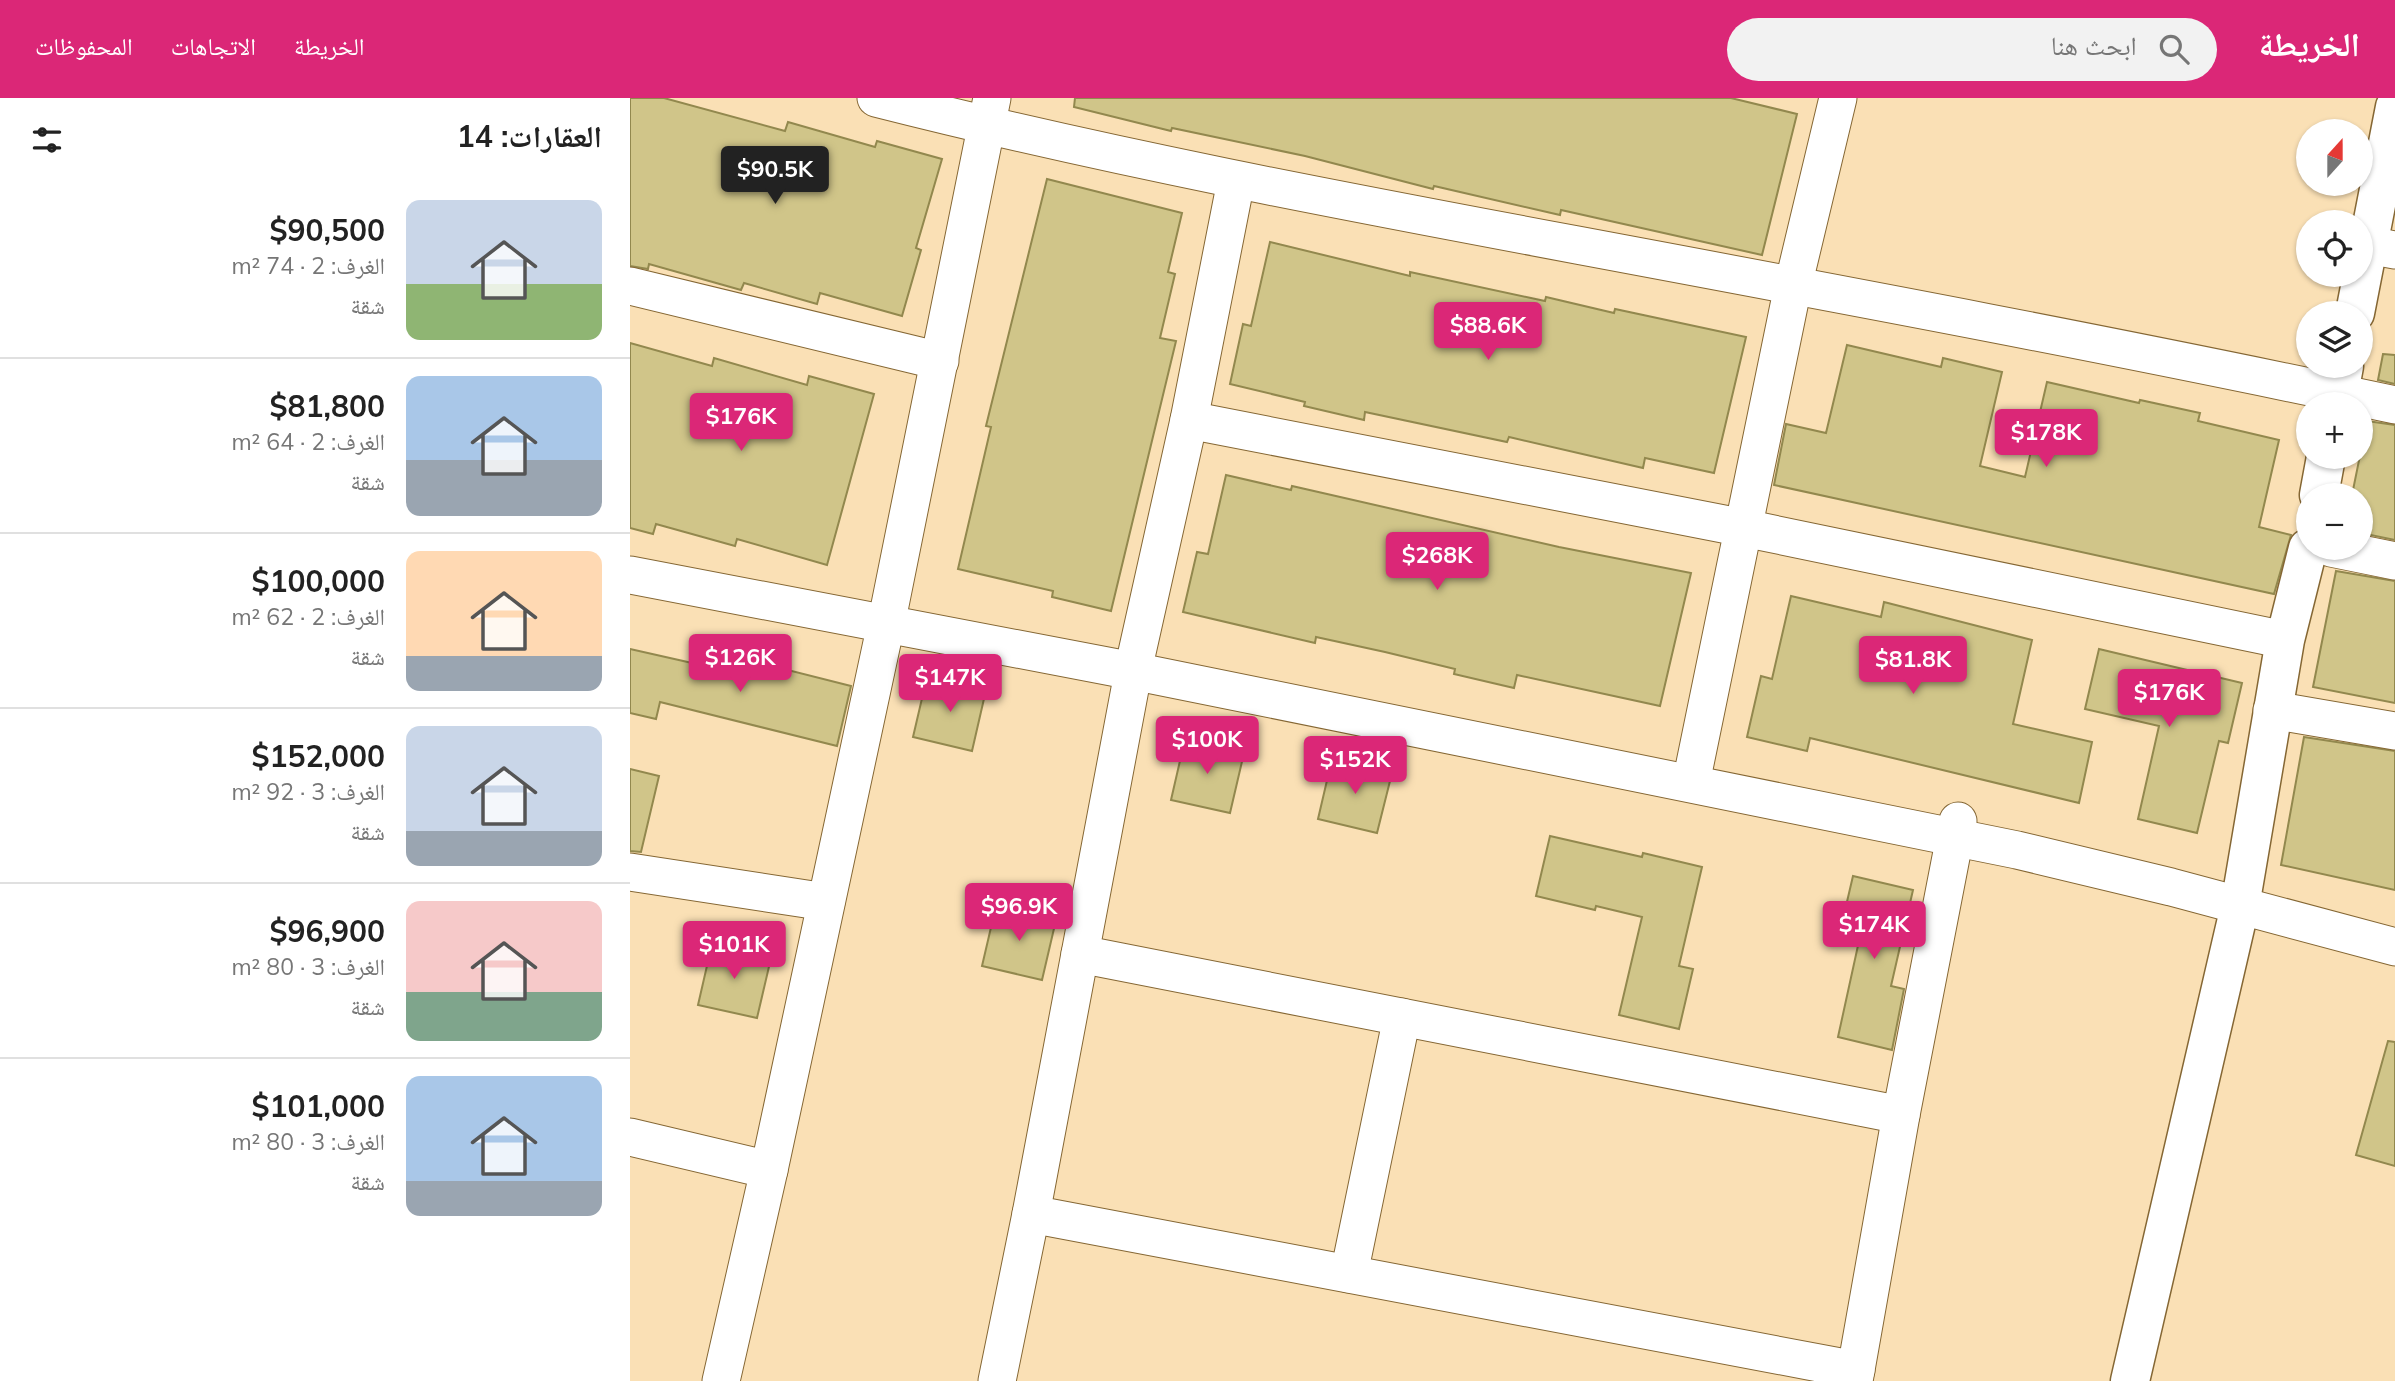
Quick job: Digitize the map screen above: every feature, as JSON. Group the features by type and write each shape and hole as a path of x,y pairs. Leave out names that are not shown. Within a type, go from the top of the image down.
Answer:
{"street":[{"path":"876,98 990,112 1236,181 2340,388 2395,405"},
{"path":"1693,774 1793,286 1838,98"},
{"path":"2360,301 2382,248 2395,107"},
{"path":"728,1380 769,1170 887,617 990,112"},
{"path":"997,1381 1135,664 1189,420 1236,181"},
{"path":"630,286 940,361"},
{"path":"1189,420 1744,528 2286,640"},
{"path":"2373,557 2395,561"},
{"path":"630,559 887,617"},
{"path":"2130,1381 2241,898 2272,710 2305,560"},
{"path":"630,575 887,617 1693,774 1957,829 2093,852 2395,947"},
{"path":"2272,710 2395,731"},
{"path":"1031,1214 1855,1375 1901,1115 1957,829"},
{"path":"630,872 826,902"},
{"path":"2241,898 2395,929"},
{"path":"1080,954 1901,1115"},
{"path":"1349,1274 1402,1017"},
{"path":"630,1137 769,1170"}],"building":[{"path":"630,98 664,98 785,131 788,122 875,147 877,141 942,159 916,248 921,250 902,316 820,293 817,304 744,283 741,290 649,264 648,269 630,266"},
{"path":"1075,98 1731,98 1797,114 1762,255 1561,210 1560,215 1434,186 1433,189 1305,156 1172,128 1171,131 1074,107"},
{"path":"1047,179 1182,213 1168,272 1175,274 1160,338 1176,341 1111,611 1052,597 1053,591 958,569 991,427 986,426"},
{"path":"1270,242 1410,276 1410,272 1545,301 1546,297 1614,313 1615,309 1746,337 1714,473 1645,458 1643,468 1509,437 1507,442 1365,412 1364,420 1230,384 1243,324 1251,326"},
{"path":"630,343 712,366 714,358 807,385 809,376 874,394 827,565 737,539 735,546 656,524 653,534 630,528"},
{"path":"1847,345 1941,367 1943,358 2002,372 1980,466 2025,477 2047,382 2139,403 2140,400 2200,413 2198,421 2279,440 2259,527 2291,535 2274,594 1774,485 1786,424 1826,433"},
{"path":"2383,354 2395,355 2395,384 2378,380"},
{"path":"2373,422 2395,425 2395,540 2373,535 2373,483 2354,483 2357,469 2373,469"},
{"path":"1226,475 1291,490 1292,486 1559,547 1691,573 1660,706 1517,675 1514,688 1454,674 1455,669 1385,652 1316,637 1315,643 1183,612 1197,552 1208,554"},
{"path":"2336,571 2395,581 2395,703 2313,687"},
{"path":"1791,596 1881,617 1884,602 2032,640 2013,724 2092,742 2079,803 1810,738 1807,751 1747,737 1761,676 1772,679"},
{"path":"630,649 701,665 705,649 851,686 837,746 660,702 656,719 630,713"},
{"path":"2099,649 2242,683 2228,743 2219,741 2197,833 2138,819 2159,726 2085,709"},
{"path":"927,677 986,690 972,751 913,737"},
{"path":"2304,737 2395,751 2395,890 2281,865"},
{"path":"1185,739 1244,753 1230,813 1171,800"},
{"path":"1332,759 1392,773 1377,833 1318,819"},
{"path":"630,769 659,776 641,852 630,851"},
{"path":"1550,836 1642,857 1643,853 1702,867 1679,966 1693,969 1679,1029 1619,1015 1642,917 1596,906 1595,910 1536,896"},
{"path":"1853,876 1913,890 1891,986 1904,989 1892,1050 1838,1037 1859,941 1839,936"},
{"path":"996,906 1056,920 1042,980 982,966"},
{"path":"712,944 771,958 757,1018 698,1005"},
{"path":"2388,1041 2395,1042 2395,1166 2356,1155"}]}
